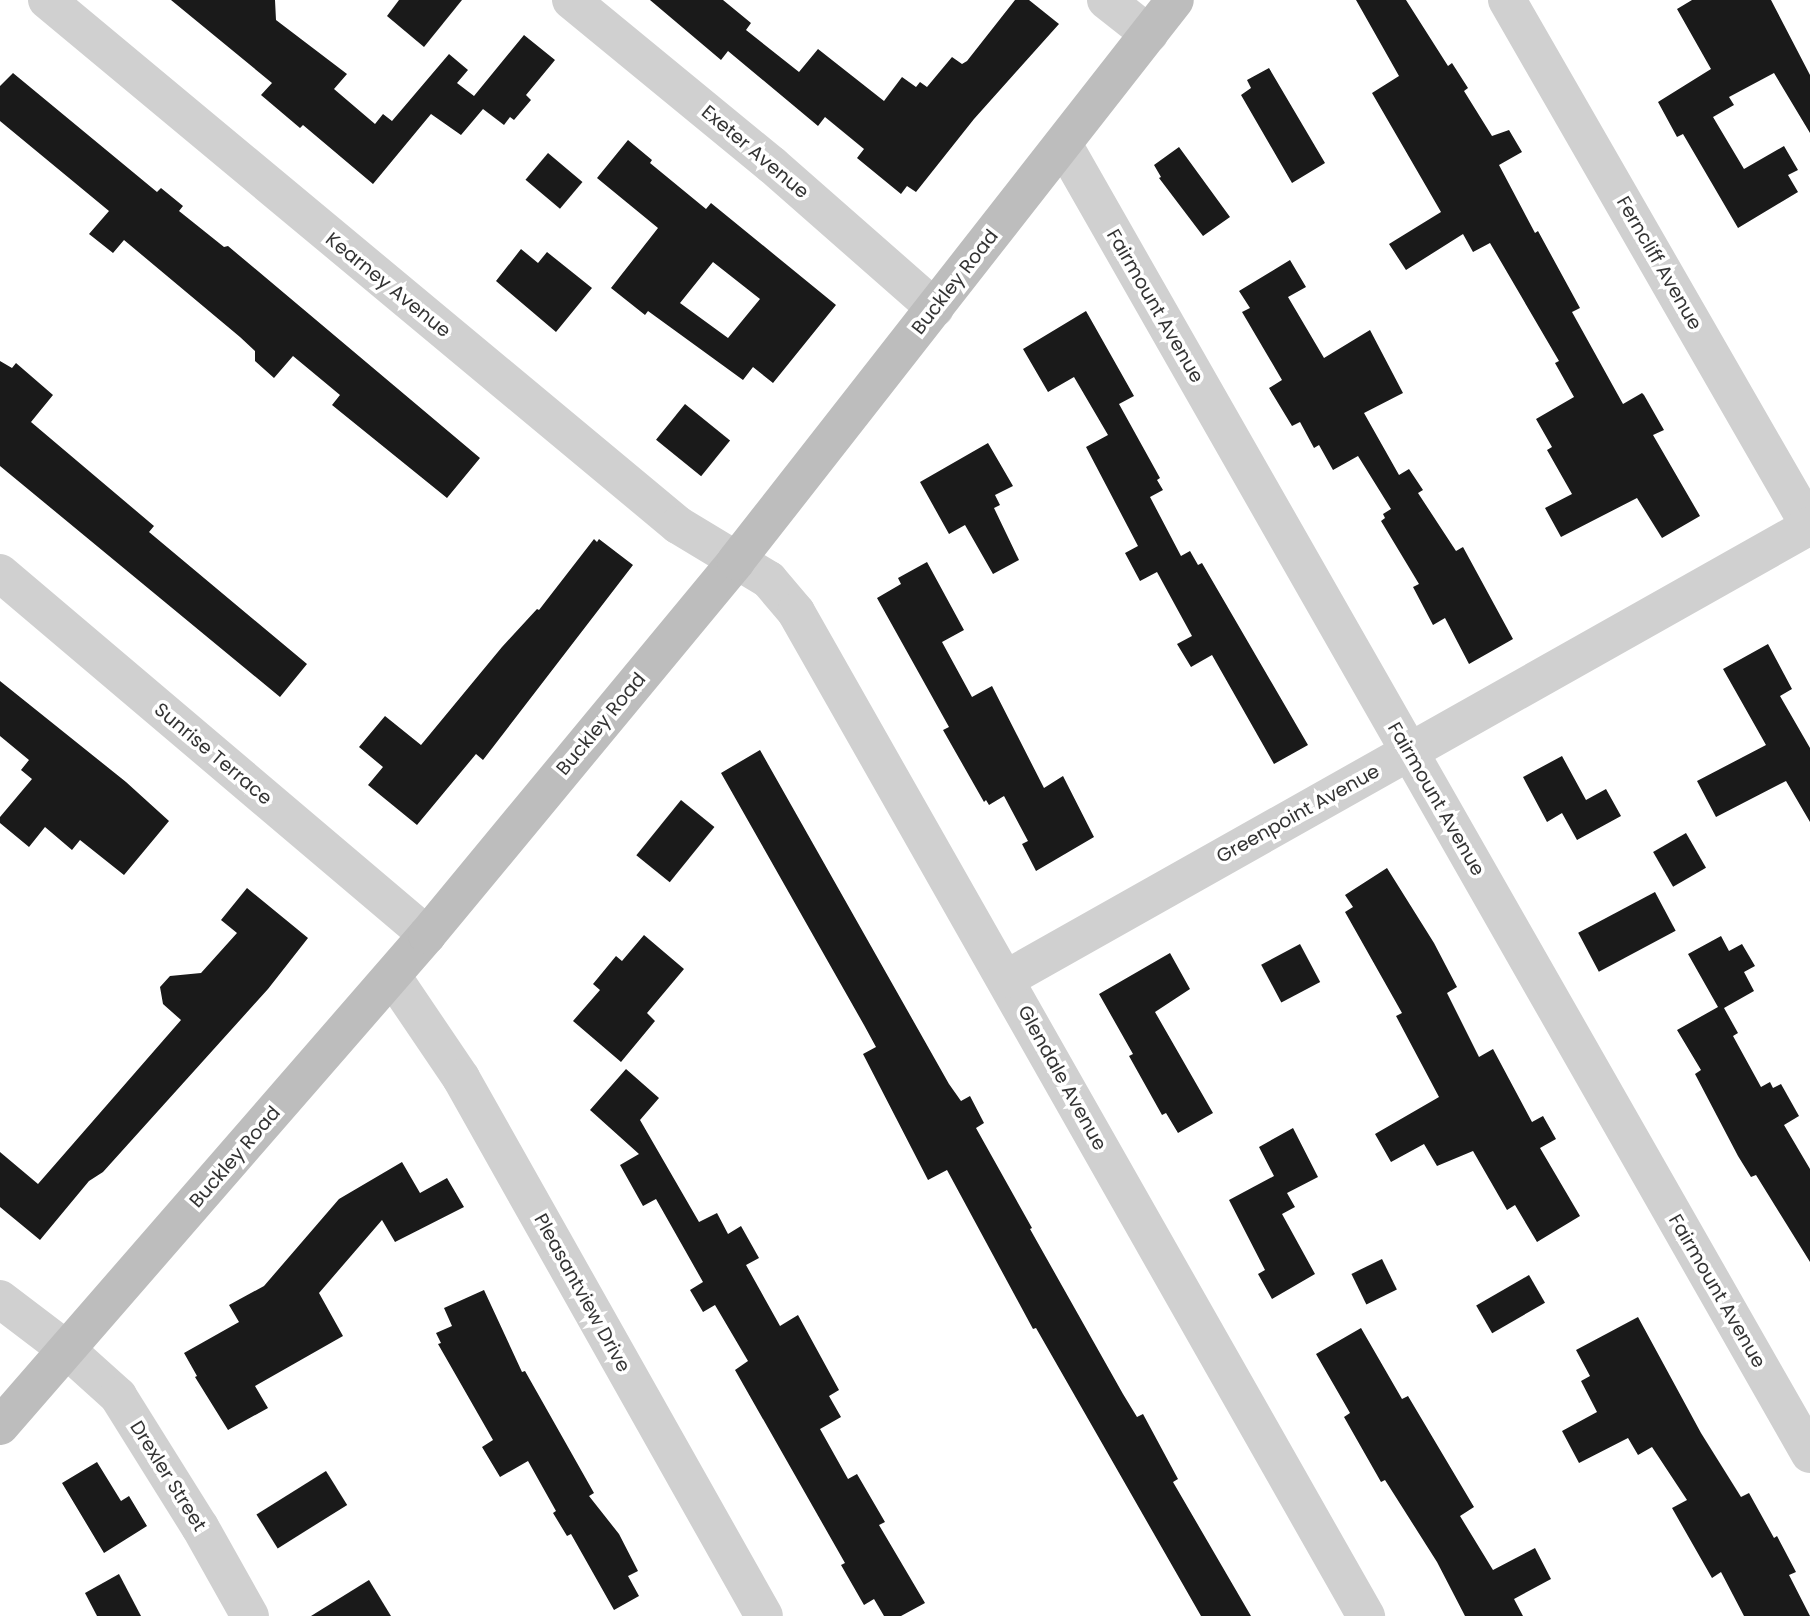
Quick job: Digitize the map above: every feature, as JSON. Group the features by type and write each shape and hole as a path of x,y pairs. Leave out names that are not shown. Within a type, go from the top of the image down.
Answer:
{"street":[{"name":"Kearney Avenue","path":"47,0 678,525 736,561"},
{"name":"Exeter Avenue","path":"571,0 772,165 935,308"},
{"path":"1106,0 1149,34"},
{"name":"Buckley Road","path":"0,1426 427,935 736,561 1175,0"},
{"name":"Ferncliff Avenue","path":"1507,0 1810,526"},
{"name":"Fairmount Avenue","path":"1063,144 1810,1454"},
{"name":"Greenpoint Avenue","path":"1006,979 1810,526"},
{"name":"Glendale Avenue","path":"736,561 769,580 796,612 1366,1616"},
{"name":"Sunrise Terrace","path":"0,573 427,935"},
{"name":"Pleasantview Drive","path":"392,976 461,1078 764,1616"},
{"name":"Drexler Street","path":"0,1298 67,1350 118,1396 200,1527 250,1616"}],"building":[{"path":"171,0 275,0 276,20 347,74 334,89 375,124 383,114 392,121 449,54 468,70 457,83 474,96 524,35 555,60 526,95 531,100 514,120 510,117 504,125 483,109 461,135 431,114 373,184 303,125 300,128 261,95 272,83"},
{"path":"399,0 462,0 424,47 387,16"},
{"path":"650,0 723,0 751,23 746,30 799,72 818,49 884,101 902,77 916,87 920,82 927,87 952,57 962,64 967,61 1015,0 1029,0 1059,24 974,119 916,192 907,186 901,194 857,158 864,149 825,117 818,126 728,51 721,60"},
{"path":"1356,0 1406,0 1448,66 1452,63 1468,88 1464,91 1492,136 1509,130 1522,152 1499,165 1535,233 1538,231 1580,308 1572,312 1623,404 1642,393 1644,395 1664,430 1653,435 1700,516 1662,538 1637,498 1561,537 1545,508 1572,494 1547,450 1552,447 1536,419 1574,397 1555,363 1559,361 1490,243 1473,252 1463,234 1406,270 1389,244 1441,212 1372,93 1399,76"},
{"path":"1692,0 1771,0 1810,75 1810,133 1774,73 1729,97 1734,105 1713,117 1744,169 1784,146 1798,170 1788,175 1798,192 1738,228 1683,134 1677,137 1658,102 1711,69 1677,9"},
{"path":"1269,68 1325,163 1292,183 1241,95 1251,88 1247,80"},
{"path":"13,73 157,192 161,188 183,206 179,211 224,247 228,246 480,458 447,498 332,405 340,395 293,356 274,378 255,361 255,351 240,337 124,240 113,253 89,234 109,211 0,121 0,86"},
{"path":"628,140 652,160 650,163 706,209 711,203 836,305 773,383 753,367 743,380 648,311 645,315 611,288 658,228 597,178","holes":["713,262 760,299 728,338 680,303"]},
{"path":"1179,147 1230,217 1203,236 1159,178 1161,177 1154,165"},
{"path":"548,153 582,182 560,209 526,180"},
{"path":"521,249 538,263 547,252 592,288 556,332 496,281"},
{"path":"1290,260 1306,287 1288,297 1324,358 1370,330 1403,393 1364,413 1399,475 1409,469 1423,490 1418,493 1456,551 1463,547 1513,639 1469,664 1445,618 1433,625 1413,587 1419,584 1381,521 1385,518 1383,514 1391,509 1358,456 1333,470 1319,445 1314,448 1300,422 1292,426 1269,388 1282,380 1242,312 1250,308 1239,291"},
{"path":"1086,311 1134,396 1119,404 1160,478 1157,480 1163,490 1150,497 1181,556 1190,551 1198,565 1202,563 1308,745 1274,764 1212,655 1191,667 1177,644 1192,636 1157,572 1140,581 1125,553 1138,546 1086,447 1108,435 1074,377 1048,392 1023,349"},
{"path":"0,361 12,368 16,363 53,395 31,422 154,526 149,532 307,664 280,697 0,466"},
{"path":"685,404 730,441 701,476 656,440"},
{"path":"988,443 1013,486 995,495 1000,505 994,508 1019,560 993,574 965,525 949,534 920,482"},
{"path":"594,539 597,542 599,539 633,565 483,760 476,754 417,825 368,785 383,767 359,747 385,716 421,745 502,647 537,609 539,610"},
{"path":"927,562 964,630 942,642 972,697 992,686 1044,788 1063,776 1094,837 1036,871 1022,844 1028,841 1004,796 989,805 986,800 984,802 943,730 949,727 877,598 901,584 898,578"},
{"path":"1768,644 1792,689 1780,696 1810,748 1810,822 1786,781 1716,817 1697,781 1766,745 1723,669"},
{"path":"0,681 126,782 169,821 124,875 80,840 72,850 45,827 29,847 0,823 0,817 32,779 21,770 29,760 0,736"},
{"path":"760,750 949,1084 961,1101 970,1096 984,1123 976,1128 1032,1228 1030,1229 1137,1417 1143,1414 1178,1479 1173,1482 1251,1616 1201,1616 1036,1328 1033,1329 947,1170 928,1180 863,1054 876,1047 721,773"},
{"path":"1562,756 1586,800 1606,789 1621,816 1577,840 1562,813 1547,822 1523,777"},
{"path":"681,800 714,827 670,882 636,855"},
{"path":"1686,833 1706,868 1673,887 1653,852"},
{"path":"1387,868 1434,943 1457,987 1447,993 1479,1057 1493,1049 1532,1122 1543,1116 1556,1139 1540,1148 1580,1216 1537,1242 1515,1205 1507,1210 1473,1151 1437,1166 1424,1144 1391,1162 1375,1134 1439,1097 1396,1016 1402,1013 1345,912 1353,907 1345,895"},
{"path":"247,888 308,938 268,989 103,1172 89,1181 40,1240 0,1207 0,1152 38,1184 181,1020 163,1004 160,987 170,976 201,973 237,933 221,920"},
{"path":"1655,892 1676,931 1599,972 1578,933"},
{"path":"644,935 684,969 647,1013 655,1021 621,1062 573,1021 600,990 593,984 616,956 622,961"},
{"path":"1721,936 1729,951 1742,944 1755,966 1744,972 1754,991 1724,1008 1738,1033 1733,1036 1761,1087 1770,1082 1773,1088 1781,1084 1799,1116 1784,1125 1810,1169 1810,1262 1756,1175 1751,1177 1738,1156 1695,1074 1701,1070 1677,1030 1718,1007 1688,954"},
{"path":"1300,944 1320,982 1281,1003 1261,965"},
{"path":"1170,953 1190,989 1155,1012 1213,1113 1178,1133 1166,1113 1162,1115 1129,1056 1133,1054 1099,994"},
{"path":"626,1069 659,1098 640,1120 699,1222 717,1213 728,1234 741,1226 759,1258 746,1265 780,1326 798,1315 839,1390 829,1396 841,1417 820,1429 848,1479 857,1474 885,1522 879,1525 925,1603 901,1616 884,1616 874,1599 864,1605 841,1565 845,1563 735,1370 748,1361 715,1305 703,1312 690,1290 703,1282 656,1199 643,1206 620,1165 639,1154 590,1110"},
{"path":"1293,1128 1318,1177 1287,1193 1295,1207 1282,1214 1315,1274 1272,1299 1258,1274 1265,1270 1229,1200 1274,1176 1259,1147"},
{"path":"402,1162 420,1193 447,1178 464,1207 395,1242 382,1220 319,1293 343,1336 255,1386 268,1408 228,1430 195,1377 197,1376 184,1353 239,1322 229,1305 264,1286 339,1199"},
{"path":"1382,1259 1397,1290 1366,1304 1351,1274"},
{"path":"1529,1275 1545,1303 1492,1333 1476,1306"},
{"path":"484,1290 522,1372 525,1371 594,1493 589,1496 619,1534 638,1571 628,1576 639,1596 614,1610 571,1534 567,1536 553,1513 556,1511 528,1461 500,1477 482,1447 493,1440 438,1344 441,1343 436,1333 452,1326 444,1308"},
{"path":"1638,1317 1701,1433 1741,1497 1749,1493 1774,1538 1777,1536 1796,1572 1789,1575 1810,1616 1744,1616 1721,1572 1712,1578 1672,1508 1687,1500 1652,1447 1638,1455 1628,1438 1579,1463 1562,1431 1597,1412 1581,1381 1590,1376 1576,1350"},
{"path":"1361,1328 1402,1399 1408,1396 1474,1507 1460,1516 1493,1570 1535,1548 1551,1579 1514,1599 1523,1616 1465,1616 1437,1562 1385,1480 1381,1482 1344,1417 1350,1413 1316,1354"},
{"path":"97,1462 121,1501 129,1496 147,1526 104,1553 62,1483"},
{"path":"326,1471 347,1505 278,1548 256,1514"},
{"path":"119,1574 141,1616 97,1616 85,1593"},
{"path":"369,1580 391,1616 311,1616"}]}
